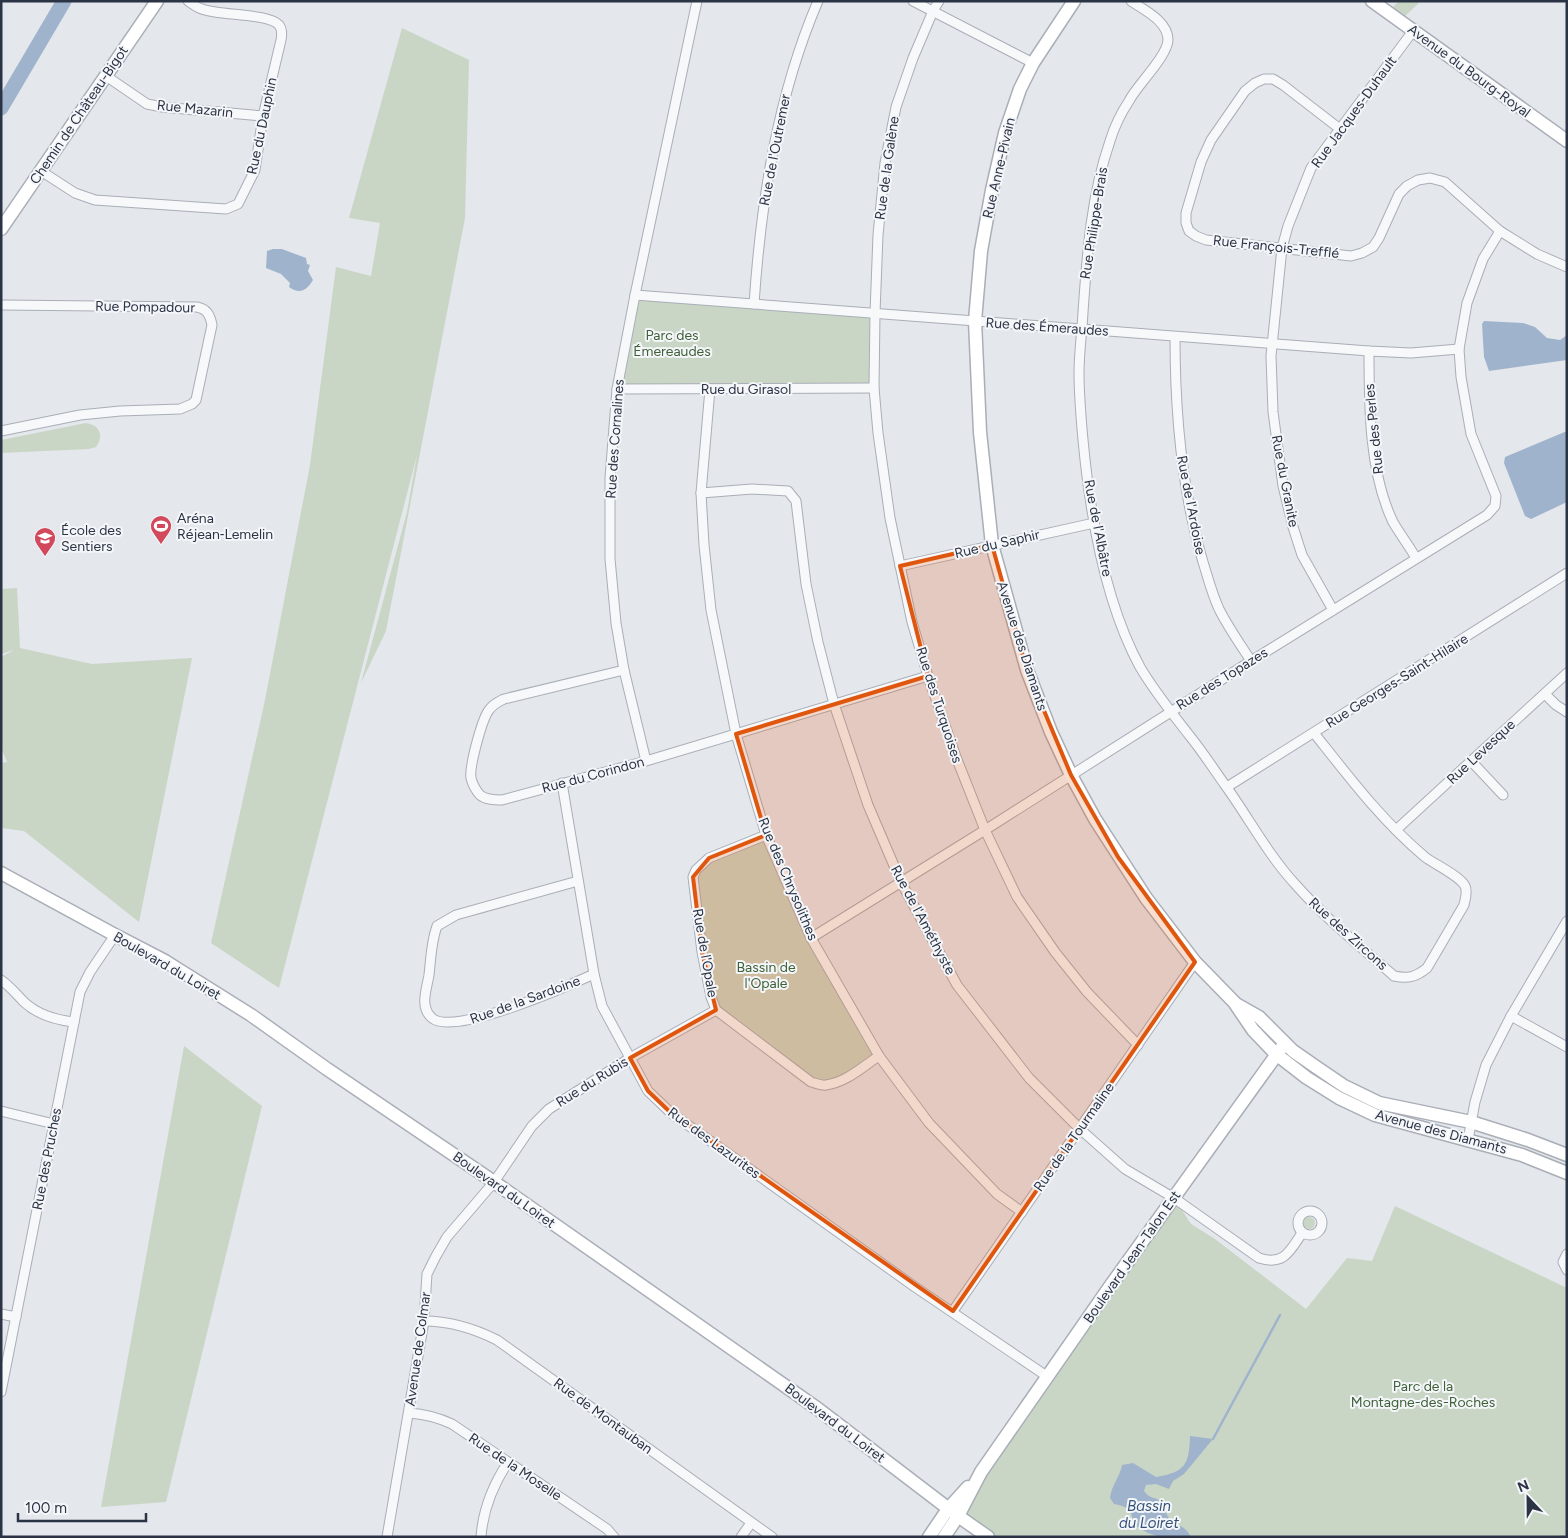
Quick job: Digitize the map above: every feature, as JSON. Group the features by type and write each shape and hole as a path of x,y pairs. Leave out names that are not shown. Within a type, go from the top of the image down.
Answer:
{"street":[{"name":"Chemin de Château-Bigot","path":"1,229 157,1"},
{"name":"Rue du Dauphin","path":"41,171 76,193 95,200 226,209 238,204 255,170 263,116 281,40 281,29 278,24 270,19 217,13 201,9 188,1"},
{"name":"Rue des Cornalines","path":"646,761 624,670 616,624 610,559 610,478 617,389 697,1"},
{"name":"Rue de l'Outremer","path":"754,304 757,258 771,158 788,83 805,31 818,1"},
{"path":"913,1 1033,63"},
{"name":"Rue de la Galène","path":"874,314 878,235 887,154 896,107 913,58 939,1"},
{"name":"Rue Anne-Pivain","path":"975,322 981,251 1005,133 1020,89 1033,63 1074,1"},
{"name":"Rue Philippe-Brais","path":"1082,329 1087,252 1099,176 1110,138 1130,99 1165,50 1168,40 1162,25 1155,17 1130,1"},
{"name":"Avenue du Bourg-Royal","path":"1372,1 1567,141"},
{"name":"Rue Jacques-Duhault","path":"1273,343 1282,248 1288,226 1312,168 1413,31"},
{"name":"Rue Mazarin","path":"106,76 146,104 263,116"},
{"name":"Rue François-Trefflé","path":"1340,129 1273,79 1264,79 1254,83 1245,90 1211,140 1201,162 1186,213 1186,223 1189,231 1206,240 1351,256 1373,247 1399,194 1407,186 1418,180 1430,178 1445,182 1500,231 1537,254 1567,266"},
{"path":"1460,349 1470,294 1482,259 1500,231"},
{"name":"Rue des Émeraudes","path":"635,295 1369,351 1411,353 1460,349"},
{"name":"Rue Pompadour","path":"1,305 197,307 204,308 211,317 212,325 196,400 186,407 180,409 120,411 80,415 1,431"},
{"name":"Rue des Turquoises","path":"874,314 874,388 883,476 912,622 956,758 985,830 1017,897 1055,952 1087,992 1138,1045"},
{"name":"Avenue des Diamants","path":"975,322 980,432 992,545 1027,670 1051,732 1071,775 1118,857 1146,898 1195,962 1234,1002 1252,1030 1276,1054 1315,1083 1339,1098 1375,1115 1522,1154 1567,1173"},
{"name":"Rue de l'Albâtre","path":"1082,329 1079,372 1080,409 1094,523 1108,581 1124,634 1141,668 1170,712"},
{"name":"Rue de l'Ardoise","path":"1175,337 1178,430 1188,502 1198,546 1220,610 1251,661"},
{"name":"Rue du Granite","path":"1273,343 1271,356 1273,412 1283,486 1292,527 1302,555 1333,610"},
{"name":"Rue des Topazes","path":"811,938 1487,515 1495,506 1496,496 1471,434 1461,377 1460,349"},
{"name":"Rue des Perles","path":"1369,351 1369,390 1376,464 1384,496 1394,523 1416,558"},
{"name":"Rue du Girasol","path":"617,389 874,388"},
{"name":"Rue des Chrysolithes","path":"710,389 701,494 711,610 736,734 766,835 811,938 879,1056 929,1123 996,1194 1022,1212"},
{"name":"Rue de l'Améthyste","path":"701,494 752,489 788,491 796,501 806,584 818,642 834,704 868,805 901,882 957,985 1029,1078 1080,1129 1125,1168 1174,1198 1259,1258 1270,1262 1277,1261 1292,1249 1302,1232"},
{"name":"Rue du Saphir","path":"900,566 1094,523"},
{"name":"Rue Georges-Saint-Hilaire","path":"1227,787 1567,573"},
{"name":"Rue du Corindon","path":"624,670 504,699 495,703 483,721 471,776 474,786 480,795 489,799 502,800 646,761 928,676"},
{"name":"Rue Levesque","path":"1396,830 1567,673"},
{"path":"1545,694 1556,705 1567,712"},
{"name":"Rue des Zircons","path":"1170,712 1227,787 1275,860 1295,884 1318,908 1394,976 1407,978 1419,975 1427,968 1464,905 1465,886 1426,858 1370,804 1314,733"},
{"path":"1470,761 1503,795"},
{"name":"Rue des Lazurites","path":"562,783 594,974 602,1006 648,1091 671,1114 915,1287 1048,1377"},
{"name":"Rue de l'Opale","path":"766,835 709,858 696,870 693,877 702,952 711,997 716,1010 810,1082 825,1086 850,1077 879,1056"},
{"name":"Boulevard du Loiret","path":"1,873 165,961 251,1015 494,1182 818,1409 988,1537"},
{"name":"Rue de la Sardoine","path":"578,882 456,915 437,926 433,935 429,977 424,997 426,1010 430,1018 437,1021 446,1023 467,1021 552,992 594,974"},
{"path":"1468,1140 1486,1065 1510,1016 1567,921"},
{"name":"Rue des Pruches","path":"1,1392 80,992 90,972 115,935"},
{"name":"Rue de la Tourmaline","path":"953,1311 1195,962"},
{"path":"1,980 12,988 24,1003 45,1016 74,1022"},
{"name":"Avenue des Diamants","path":"1234,1002 1260,1017 1293,1050 1344,1086 1379,1104 1471,1122 1528,1140 1567,1155"},
{"name":"Rue du Rubis","path":"494,1182 532,1126 549,1108 630,1058 716,1010"},
{"path":"1510,1016 1567,1047"},
{"name":"Boulevard Jean-Talon Est","path":"929,1537 953,1512 1285,1043"},
{"path":"1,1111 54,1124"},
{"name":"Avenue de Colmar","path":"386,1537 424,1321 427,1274 447,1237 494,1182"},
{"path":"1567,1254 1563,1262 1567,1270"},
{"path":"1,1314 16,1317"},
{"name":"Rue de Montauban","path":"424,1321 441,1321 456,1324 478,1330 497,1340 772,1537"},
{"name":"Rue de la Moselle","path":"409,1413 425,1414 445,1421 607,1529 614,1537"},
{"path":"481,1537 487,1503 494,1484 508,1462"},
{"name":"Boulevard Jean-Talon Est","path":"944,1537 953,1512"},
{"path":"742,1537 751,1523"}],"highlighted area":[{"path":"992,545 1027,670 1071,775 1118,857 1195,962 953,1311 671,1113 648,1091 630,1058 716,1010 702,952 693,877 709,858 766,835 736,734 928,676 900,566"}],"green space":[{"path":"1399,1 1421,1 1402,19 1391,9"},
{"path":"402,28 469,60 465,218 386,631 361,683 407,512 417,455 279,988 211,943 265,700 310,465 336,267 371,276 380,223 349,218"},
{"name":"Parc des Émereaudes","path":"635,295 875,313 874,388 617,389"},
{"path":"86,423 95,426 99,432 100,439 96,447 89,449 1,453 1,440"},
{"path":"17,588 20,648 92,664 192,658 139,922 24,831 1,828 1,763 7,762 1,747 1,657 14,650 1,654 1,589"},
{"name":"Bassin de l'Opale","path":"766,835 811,938 879,1056 825,1086 811,1082 716,1010 711,997 696,870"},
{"path":"184,1046 262,1106 166,1502 101,1507"},
{"name":"Parc de la Montagne-des-Roches","path":"1174,1198 1191,1224 1215,1239 1306,1309 1347,1258 1372,1261 1395,1206 1567,1288 1567,1537 988,1537 958,1516"},
{"path":"1307,1217 1311,1217 1315,1223 1311,1229 1307,1229 1303,1225 1303,1221"}],"water":[{"path":"282,249 306,258 307,264 310,265 308,271 313,280 308,286 303,290 297,291 289,287 290,283 281,274 266,268 267,251"},
{"path":"1484,321 1523,323 1535,327 1547,338 1560,340 1567,335 1567,360 1489,371 1484,357 1482,324"},
{"path":"1567,431 1567,502 1531,519 1525,516 1504,463 1505,457"},
{"name":"Bassin du Loiret","path":"1190,1436 1213,1439 1184,1474 1173,1481 1169,1489 1156,1484 1146,1485 1144,1491 1149,1496 1160,1501 1170,1519 1186,1530 1191,1537 1160,1537 1148,1533 1134,1525 1128,1510 1123,1506 1114,1504 1110,1498 1122,1465 1133,1463 1156,1477 1174,1472 1180,1469 1187,1460"}],"waterway":[{"path":"1,108 64,1"},
{"path":"1213,1439 1280,1315"}],"place":[{"name":"Aréna Réjean‑Lemelin","path":"161,545"},
{"name":"École des Sentiers","path":"45,557"}]}
